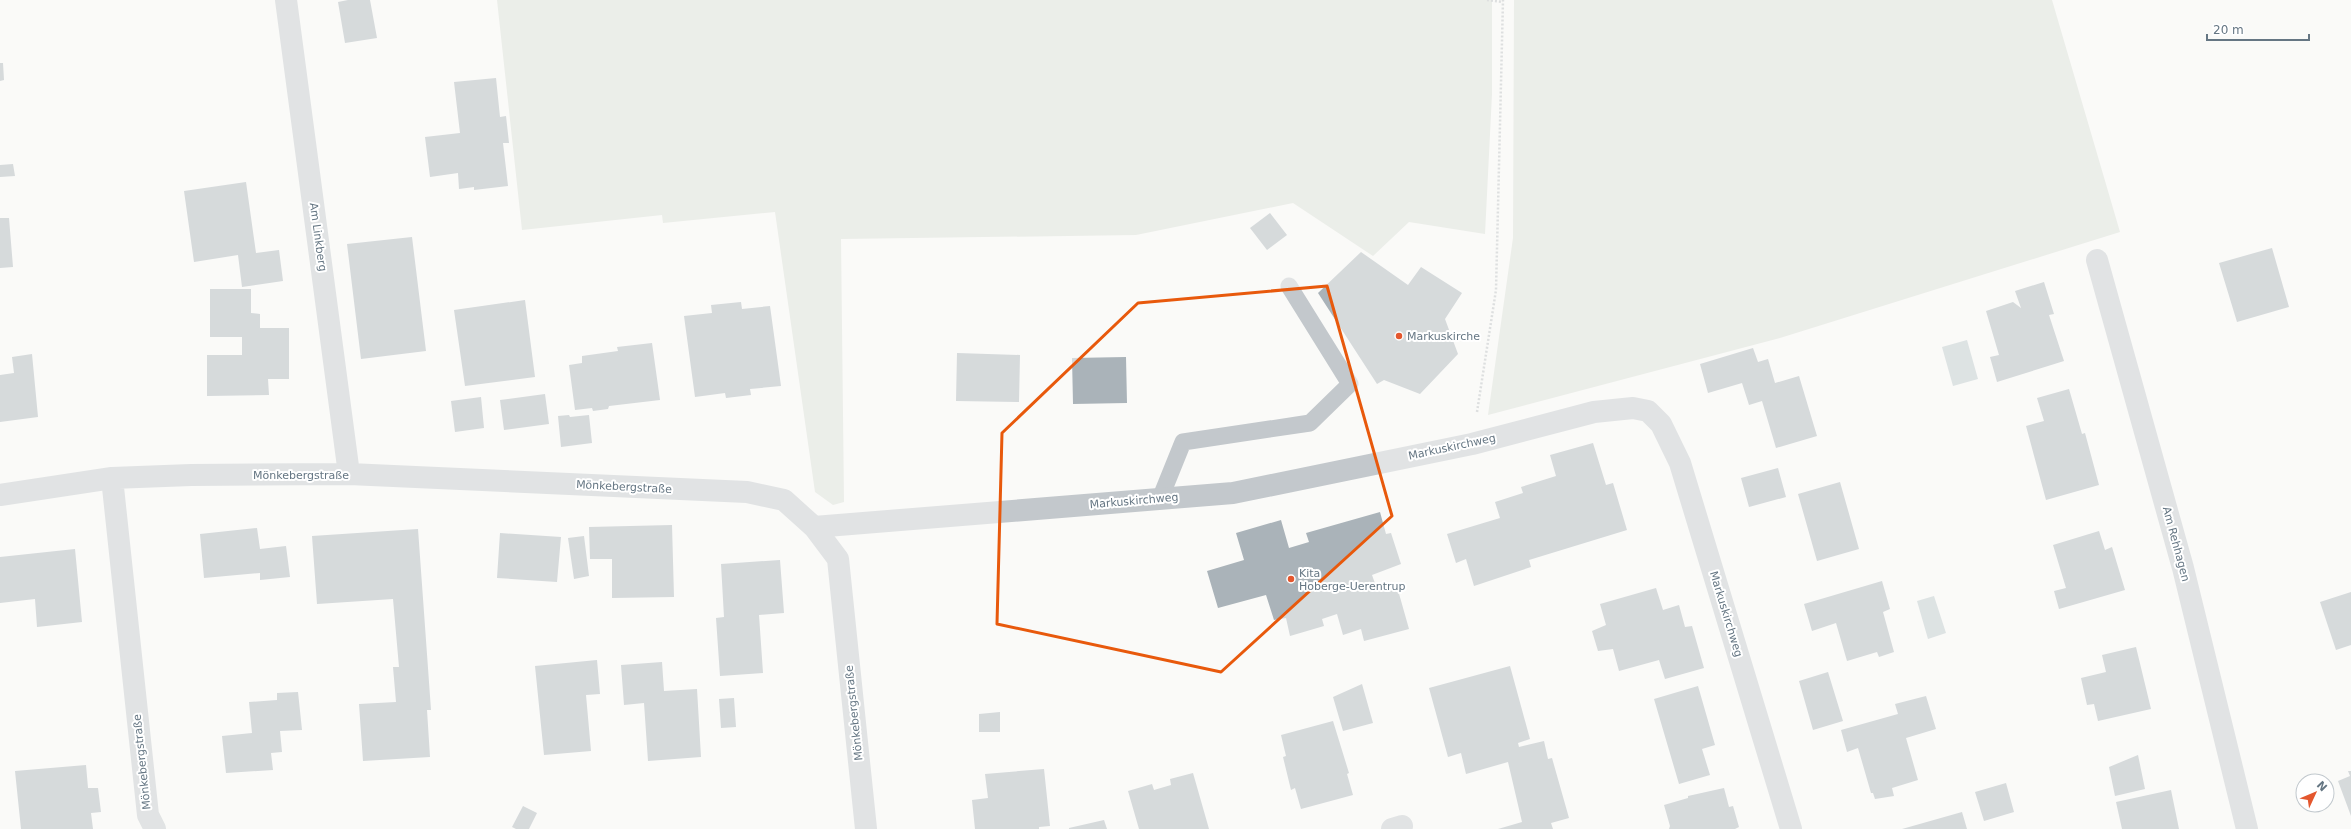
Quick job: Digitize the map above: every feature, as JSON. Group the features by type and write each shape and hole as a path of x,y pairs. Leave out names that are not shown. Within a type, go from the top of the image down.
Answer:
{"street":[{"name":"Am Linkberg","path":"286,0 349,474"},
{"name":"Am Rehhagen","path":"2097,260 2183,568 2247,829"},
{"name":"Markuskirchweg","path":"814,527 1233,493 1472,444 1594,412 1625,409 1648,411 1661,424 1680,463 1791,829"},
{"name":"Mönkebergstraße","path":"0,495 112,478 191,475 349,474 748,492 784,500 814,527 838,559 866,829"},
{"name":"Mönkebergstraße","path":"112,478 148,815 155,829"}],"lane":[{"path":"1160,499 1183,442 1310,423 1350,384 1289,286"}],"path":[{"path":"1472,444 1496,290 1503,1 1488,0"}],"highlighted area":[{"path":"1327,286 1392,516 1221,672 997,624 1002,433 1138,303"}],"shaded area":[{"path":"497,0 1492,0 1492,94 1485,234 1409,222 1373,256 1293,203 1136,235 841,239 844,502 833,505 815,492 775,212 663,223 662,215 522,230"},
{"path":"1514,0 2052,0 2120,232 1780,338 1488,415 1513,238"},
{"path":"1967,340 1978,379 1953,386 1942,347"},
{"path":"1934,596 1946,633 1928,639 1917,601"}],"building":[{"path":"348,0 370,0 377,38 345,43 338,2"},
{"path":"0,63 3,63 4,80 0,81"},
{"path":"496,78 500,117 506,116 509,143 503,143 508,186 474,190 474,187 459,189 458,173 430,177 425,137 460,133 454,82"},
{"path":"13,164 15,176 0,177 0,165"},
{"path":"246,182 256,253 279,250 283,281 242,287 238,255 194,262 184,191"},
{"path":"1270,213 1287,235 1267,250 1250,228"},
{"path":"0,218 9,218 13,267 0,268"},
{"path":"412,237 426,351 361,359 347,244"},
{"path":"2272,248 2289,307 2237,322 2219,263"},
{"name":"Markuskirche","path":"1361,252 1408,285 1421,267 1462,293 1445,319 1458,354 1420,394 1384,380 1377,384 1318,293"},
{"path":"2044,282 2054,314 2049,315 2064,361 1997,382 1990,357 1999,355 1986,311 2013,302 2021,308 2015,291"},
{"path":"210,289 251,289 251,313 260,314 260,328 289,328 289,379 268,379 269,395 207,396 207,355 242,355 242,337 210,337"},
{"path":"525,300 535,377 465,386 454,310"},
{"path":"741,302 742,309 770,306 781,386 750,389 751,395 726,398 725,393 695,397 684,316 712,313 711,305"},
{"path":"652,343 660,400 609,406 608,409 593,411 592,408 575,410 569,365 582,363 582,356 618,351 617,347"},
{"path":"1753,348 1758,362 1768,359 1775,383 1799,376 1817,436 1776,448 1762,401 1749,405 1742,383 1708,393 1700,364"},
{"path":"957,353 1020,355 1019,402 956,401"},
{"path":"32,354 38,417 0,422 0,375 14,373 12,357"},
{"path":"1126,357 1127,403 1073,404 1072,358"},
{"path":"2069,389 2082,434 2085,433 2099,485 2046,500 2026,426 2044,421 2037,398"},
{"path":"545,394 549,424 504,430 500,400"},
{"path":"481,397 484,428 455,432 451,401"},
{"path":"569,415 570,417 589,415 592,443 561,447 558,416"},
{"path":"1593,443 1606,485 1613,483 1627,530 1529,560 1531,567 1474,586 1466,559 1456,563 1447,534 1500,518 1495,502 1523,493 1521,487 1556,476 1550,455"},
{"path":"1778,468 1786,497 1749,507 1741,478"},
{"path":"1840,482 1859,549 1817,561 1798,494"},
{"name":"Kita Hoberge-Uerentrup","path":"1380,512 1386,534 1391,533 1401,564 1372,575 1377,589 1396,583 1409,629 1364,641 1361,629 1343,635 1337,614 1322,619 1324,626 1290,636 1286,618 1274,620 1266,595 1218,608 1207,571 1244,560 1236,533 1281,520 1289,548 1309,542 1306,533"},
{"path":"672,525 674,597 612,598 612,559 590,559 589,527"},
{"path":"257,528 260,549 286,546 290,577 260,580 260,573 204,578 200,534"},
{"path":"418,529 431,710 427,710 430,757 363,761 359,704 396,702 393,667 399,667 393,599 317,604 312,536"},
{"path":"2099,531 2105,550 2112,547 2125,590 2059,609 2054,591 2066,588 2053,545"},
{"path":"500,533 561,537 557,582 497,578"},
{"path":"584,536 589,576 574,579 568,538"},
{"path":"75,549 82,622 37,627 35,599 0,603 0,557"},
{"path":"780,560 784,613 759,615 763,673 720,676 716,618 724,617 721,564"},
{"path":"1882,581 1890,609 1883,612 1894,652 1879,657 1877,652 1847,661 1836,623 1812,631 1804,604"},
{"path":"1656,588 1663,610 1679,605 1685,627 1692,626 1704,668 1665,679 1659,660 1619,671 1613,649 1598,651 1592,631 1606,625 1600,604"},
{"path":"2351,592 2351,645 2336,650 2320,602"},
{"path":"2136,647 2151,709 2098,721 2094,704 2087,705 2081,678 2106,672 2102,655"},
{"path":"597,660 600,694 586,695 591,751 544,755 535,666"},
{"path":"662,662 664,691 697,689 701,757 648,761 644,703 624,705 621,665"},
{"path":"1510,666 1530,739 1518,743 1519,747 1544,741 1548,759 1552,758 1569,818 1551,823 1553,829 1498,829 1522,822 1508,762 1466,774 1461,753 1448,757 1429,688"},
{"path":"1828,672 1843,721 1813,730 1799,681"},
{"path":"1362,684 1373,723 1343,731 1333,697"},
{"path":"1698,686 1715,745 1702,749 1710,775 1679,784 1654,699"},
{"path":"298,692 302,730 280,731 282,752 271,753 273,770 226,773 222,736 252,733 249,702 277,700 277,693"},
{"path":"1926,696 1936,729 1906,738 1918,780 1892,788 1894,796 1875,799 1873,793 1871,793 1858,748 1847,752 1841,730 1898,714 1895,704"},
{"path":"734,698 736,727 721,728 719,699"},
{"path":"1000,712 1000,732 979,732 979,714"},
{"path":"1333,721 1349,773 1347,774 1353,795 1301,809 1295,788 1291,790 1283,757 1286,756 1281,735"},
{"path":"2138,755 2145,789 2115,796 2109,767"},
{"path":"86,765 88,788 98,788 101,812 91,813 93,829 21,829 15,771"},
{"path":"1044,769 1050,826 1039,827 1039,829 975,829 972,800 988,798 985,774"},
{"path":"2348,771 2351,771 2351,816 2338,781 2350,776"},
{"path":"1193,773 1209,829 1139,829 1128,791 1152,784 1154,790 1171,785 1170,779"},
{"path":"2006,783 2014,812 1984,821 1975,792"},
{"path":"1724,788 1729,807 1733,806 1739,827 1735,829 1669,829 1670,826 1664,805 1688,798 1688,796"},
{"path":"2171,790 2179,829 2122,829 2116,802"},
{"path":"523,806 537,813 529,829 516,829 512,827"},
{"path":"1962,812 1967,829 1902,829"},
{"path":"1104,820 1107,829 1069,829 1069,828"}],"place":[{"name":"Markuskirche","path":"1399,336"},
{"name":"Kita Hoberge-Uerentrup","path":"1291,579"}]}
